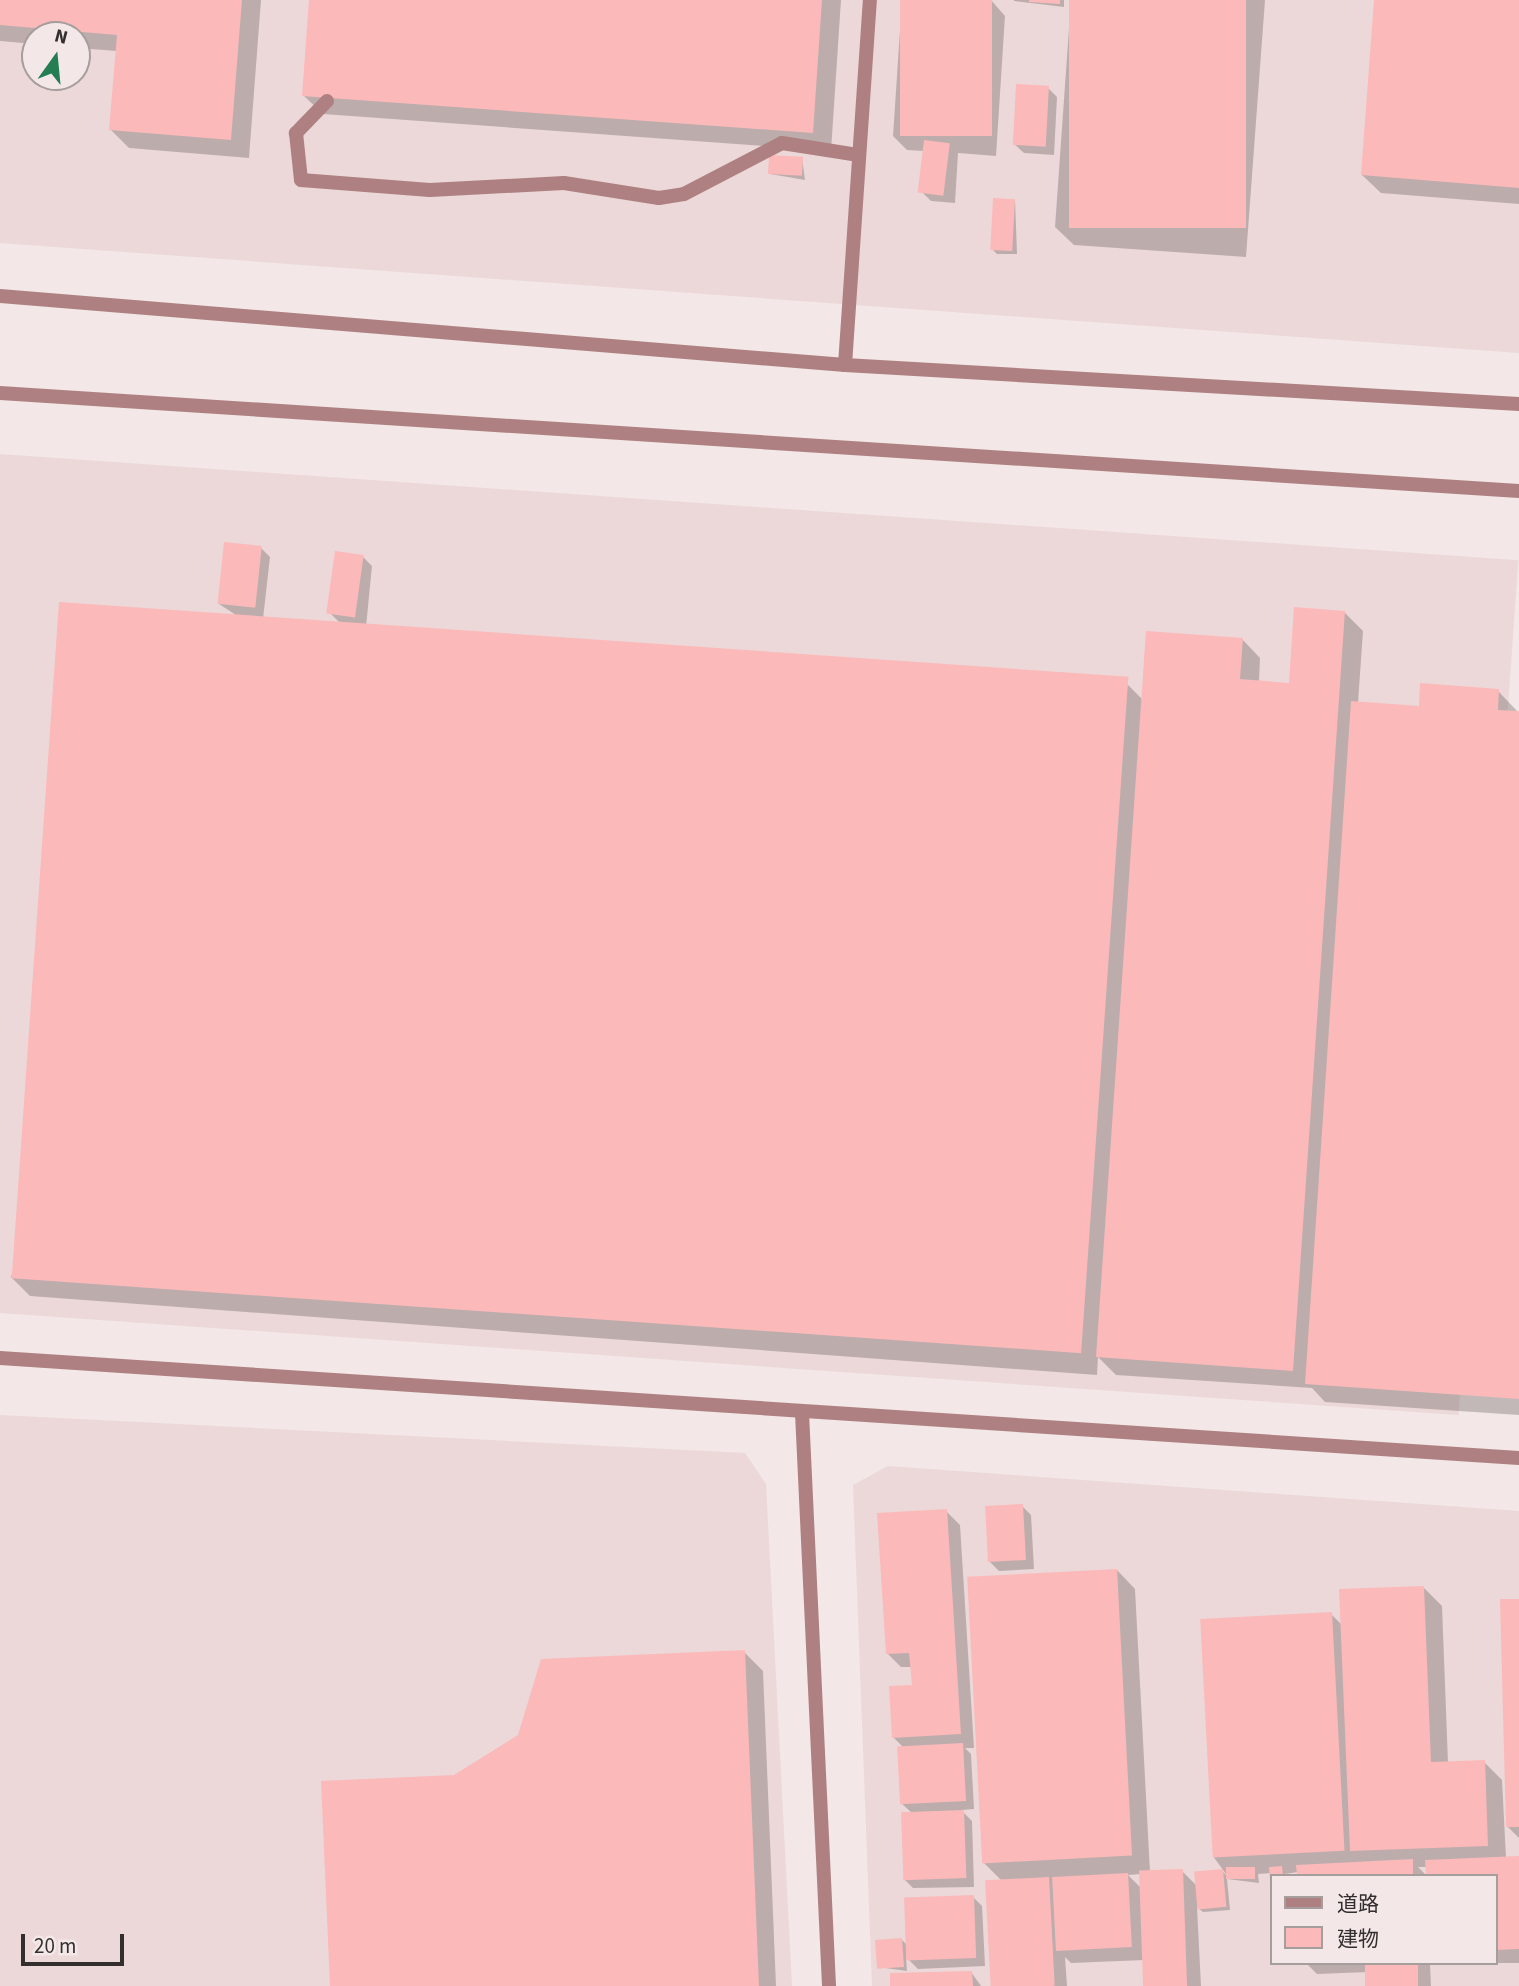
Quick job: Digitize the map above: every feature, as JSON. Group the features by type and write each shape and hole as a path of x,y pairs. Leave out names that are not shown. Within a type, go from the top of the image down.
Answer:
{"street":[{"path":"845,365 870,0"},
{"path":"327,101 296,133 301,180 430,190 564,183 659,198 684,194 782,143 859,155"},
{"path":"0,296 845,365 1519,404"},
{"path":"0,393 1519,491"},
{"path":"0,1358 802,1413 1519,1458"},
{"path":"802,1413 829,1986"}],"shaded area":[{"path":"0,0 1519,0 1519,353 0,243"},
{"path":"0,454 1518,560 1459,1415 0,1313"},
{"path":"0,1415 745,1453 766,1484 792,1986 0,1986"},
{"path":"888,1466 1519,1511 1519,1986 872,1986 853,1485"}],"building":[{"path":"0,0 242,0 231,140 109,130 117,35 91,33 91,21 21,21 21,27 0,25"},
{"path":"309,0 822,0 813,133 302,96"},
{"path":"900,0 992,0 992,136 900,136"},
{"path":"1060,0 1060,4 1029,2"},
{"path":"1069,0 1246,0 1246,228 1069,228"},
{"path":"1374,0 1519,0 1519,188 1361,175"},
{"path":"1016,84 1049,86 1046,147 1013,145"},
{"path":"924,140 950,143 943,196 918,193"},
{"path":"769,155 803,157 802,176 768,174"},
{"path":"993,198 1015,199 1012,251 990,250"},
{"path":"224,542 262,546 255,608 218,604"},
{"path":"335,551 364,555 355,617 326,613"},
{"path":"59,602 1128,677 1081,1353 12,1278"},
{"path":"1294,607 1345,611 1293,1371 1096,1357 1146,631 1243,638 1240,679 1289,683"},
{"path":"1420,683 1499,689 1498,710 1519,711 1519,1399 1305,1384 1351,701 1419,706"},
{"path":"1023,1504 1026,1560 988,1562 985,1506"},
{"path":"947,1509 961,1734 892,1738 889,1686 912,1685 909,1653 886,1654 877,1513"},
{"path":"1117,1569 1132,1856 982,1863 967,1577"},
{"path":"1424,1586 1431,1762 1485,1760 1488,1846 1350,1851 1339,1589"},
{"path":"1500,1599 1519,1599 1519,1827 1506,1827"},
{"path":"1332,1612 1345,1851 1213,1858 1200,1619"},
{"path":"745,1650 759,1986 330,1986 321,1781 454,1775 518,1735 541,1659"},
{"path":"963,1743 966,1801 900,1804 897,1746"},
{"path":"964,1810 966,1878 903,1880 901,1812"},
{"path":"1519,1856 1519,1949 1498,1950 1498,1874 1426,1874 1425,1860"},
{"path":"1413,1859 1413,1874 1297,1874 1296,1865"},
{"path":"1282,1866 1283,1874 1270,1874 1270,1886 1269,1867"},
{"path":"1226,1867 1255,1867 1255,1879 1226,1879"},
{"path":"1183,1869 1187,1986 1143,1986 1139,1871"},
{"path":"1223,1869 1226,1907 1197,1909 1194,1872"},
{"path":"1128,1873 1132,1947 1056,1951 1052,1877"},
{"path":"1049,1877 1055,1986 991,1986 985,1880"},
{"path":"974,1895 976,1958 906,1960 904,1897"},
{"path":"902,1938 904,1967 877,1969 875,1940"},
{"path":"1365,1965 1418,1965 1418,1986 1365,1986"},
{"path":"972,1971 973,1986 890,1986 890,1973"}]}
